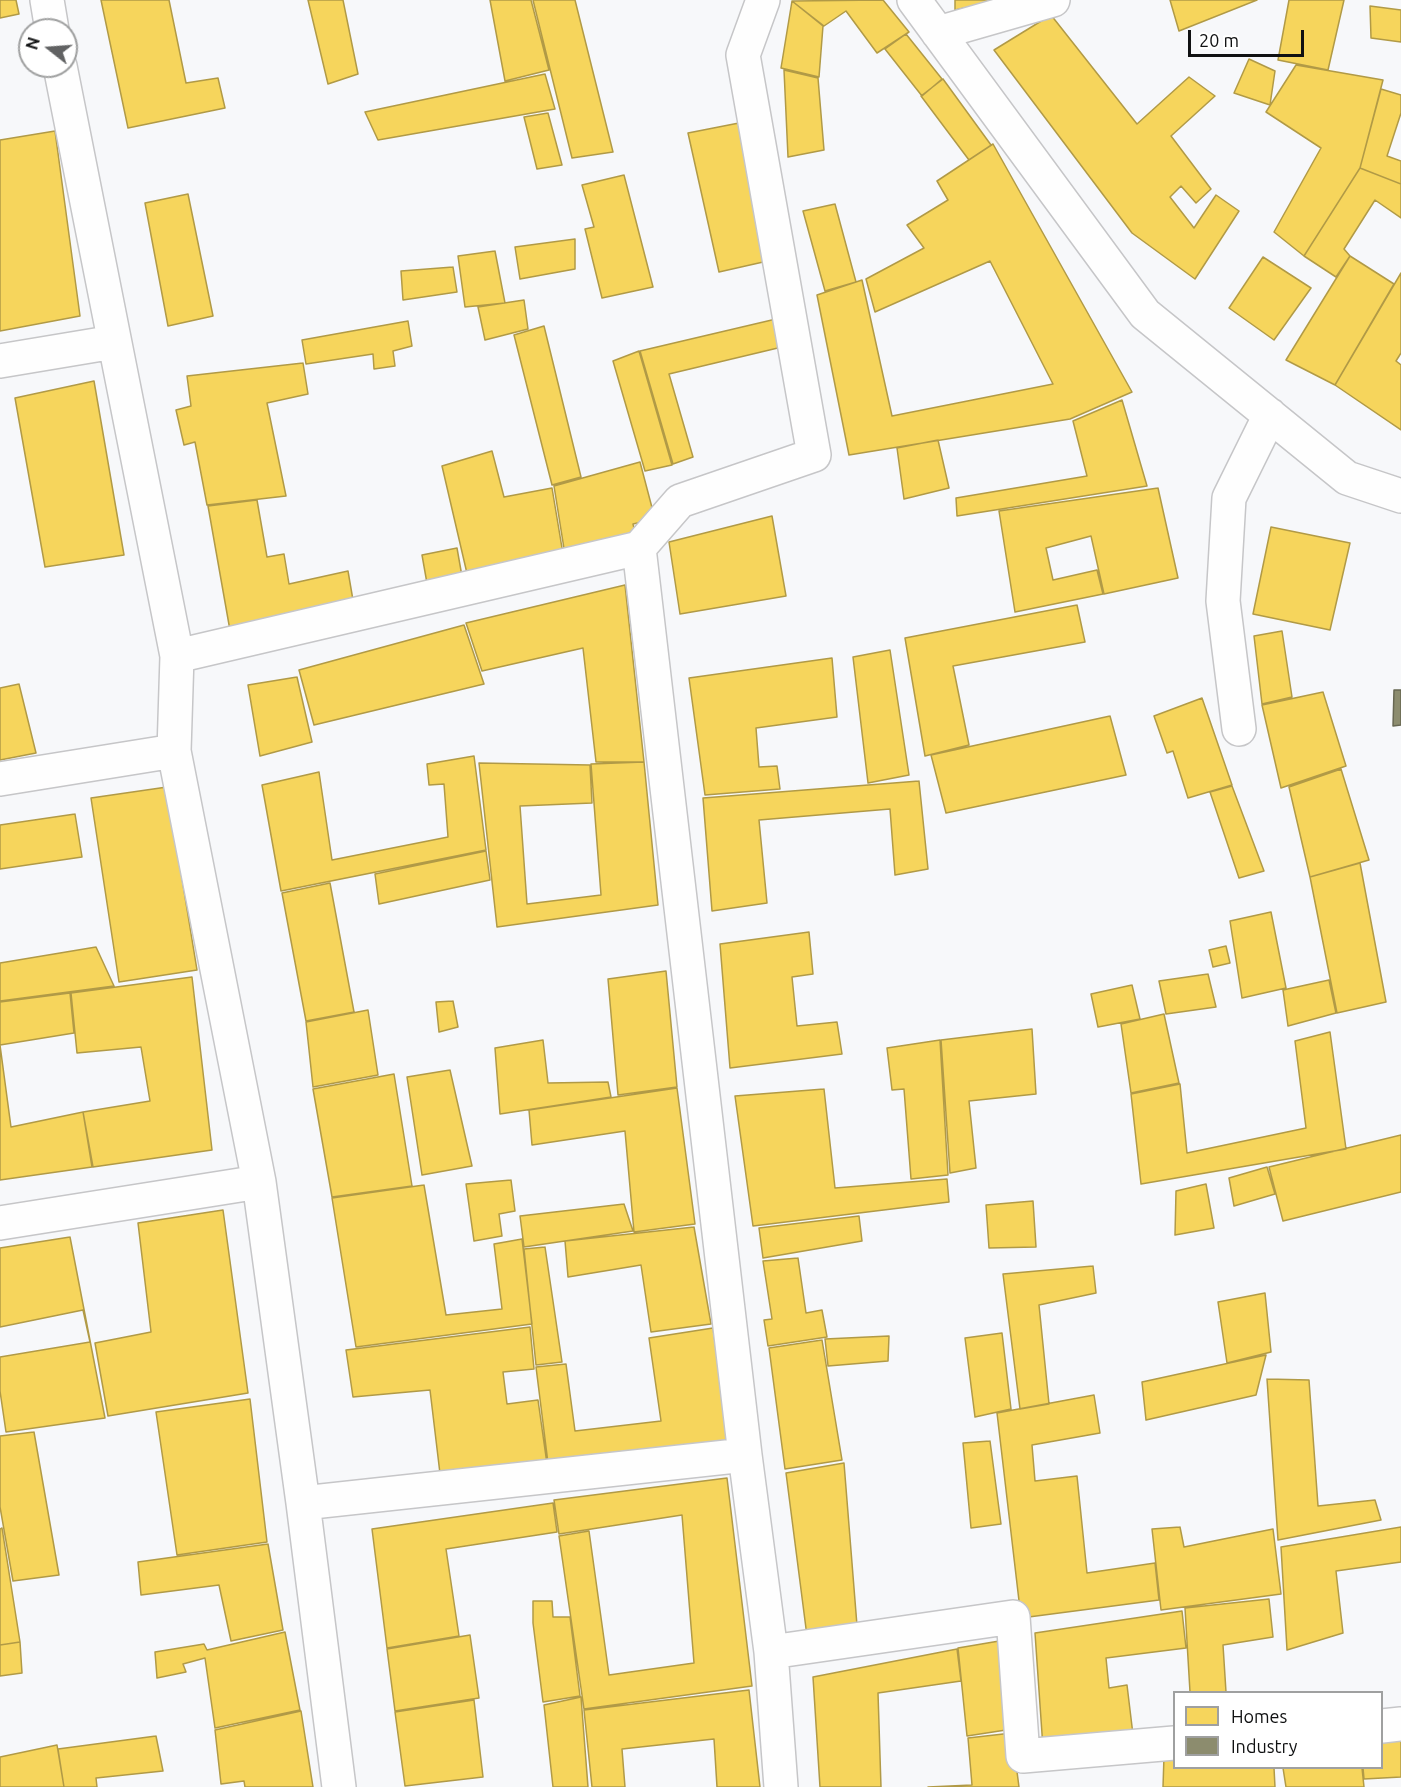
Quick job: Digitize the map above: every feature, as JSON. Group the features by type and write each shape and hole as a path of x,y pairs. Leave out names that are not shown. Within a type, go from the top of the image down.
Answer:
{"street":[{"path":"46,0 50,18"},
{"path":"177,656 639,548 680,501 814,455 743,55 763,0"},
{"path":"914,0 1145,314 1347,478 1401,495"},
{"path":"938,33 1053,0"},
{"path":"62,78 177,656 174,751 259,1182 339,1787"},
{"path":"0,361 114,342"},
{"path":"1239,729 1223,601 1229,498 1270,415"},
{"path":"639,548 745,1455 771,1652 781,1787"},
{"path":"0,779 174,751"},
{"path":"0,1223 259,1182"},
{"path":"303,1503 745,1455"},
{"path":"771,1652 1013,1617 1023,1756 1173,1743"},
{"path":"1383,1726 1401,1724"}],"building: Homes":[{"path":"0,0 16,0 19,14 0,18"},
{"path":"101,0 169,0 186,83 218,78 225,108 128,128"},
{"path":"308,0 343,0 358,74 328,84"},
{"path":"490,0 531,0 549,70 505,81"},
{"path":"533,0 575,0 613,152 572,158"},
{"path":"883,0 909,32 877,53 846,11 824,26 792,1"},
{"path":"955,0 1003,0 955,10"},
{"path":"1170,0 1257,0 1179,31"},
{"path":"1289,0 1344,0 1328,70 1278,60"},
{"path":"792,1 823,26 819,77 781,68"},
{"path":"1370,6 1401,10 1401,42 1371,38"},
{"path":"1051,15 1137,124 1189,77 1215,96 1171,136 1211,189 1196,203 1181,186 1170,197 1194,228 1216,195 1239,211 1195,279 1132,233 994,50"},
{"path":"906,34 942,79 922,96 885,49"},
{"path":"1249,59 1275,71 1270,105 1234,93"},
{"path":"1296,65 1383,80 1360,168 1304,256 1274,232 1321,148 1266,112"},
{"path":"784,70 818,78 824,150 788,157"},
{"path":"545,74 555,109 378,140 365,112"},
{"path":"943,79 991,145 969,160 921,96"},
{"path":"1381,89 1401,95 1401,113 1387,156 1401,161 1401,184 1360,168"},
{"path":"548,113 562,165 537,169 524,117"},
{"path":"744,122 772,260 719,272 688,133"},
{"path":"55,131 80,316 0,331 0,140"},
{"path":"993,144 1132,392 1070,419 849,455 817,295 862,280 892,416 1053,384 990,261 875,312 866,279 924,248 907,225 948,200 937,181"},
{"path":"1360,168 1401,184 1401,218 1375,200 1344,249 1350,256 1336,277 1304,256"},
{"path":"624,175 653,287 602,298 585,229 594,227 582,185"},
{"path":"188,194 213,316 168,326 145,203"},
{"path":"835,204 856,282 825,291 803,211"},
{"path":"575,239 575,269 520,279 515,247"},
{"path":"495,251 505,303 465,307 458,256"},
{"path":"1350,256 1394,284 1335,385 1286,360"},
{"path":"1263,257 1311,288 1274,340 1229,308"},
{"path":"453,267 457,292 403,300 401,271"},
{"path":"1401,273 1401,353 1396,361 1401,365 1401,430 1335,385"},
{"path":"524,300 528,329 485,340 478,307"},
{"path":"776,319 782,347 669,374 693,457 673,464 640,351"},
{"path":"408,321 412,346 393,351 395,366 374,369 373,354 306,364 302,340"},
{"path":"544,326 581,477 552,485 514,335"},
{"path":"639,351 672,465 645,471 613,361"},
{"path":"303,363 308,394 267,403 286,496 207,505 195,442 184,445 176,410 191,406 187,376"},
{"path":"94,381 124,555 45,567 15,398"},
{"path":"1122,400 1147,486 957,516 956,498 1087,476 1073,421"},
{"path":"938,440 949,488 904,499 897,448"},
{"path":"492,451 504,497 552,488 564,560 469,582 442,466"},
{"path":"640,462 655,519 633,524 638,546 566,561 554,486"},
{"path":"1158,488 1178,578 1104,594 1091,536 1046,548 1053,580 1097,570 1103,594 1015,612 999,511"},
{"path":"257,500 267,557 284,554 289,584 348,571 354,606 231,636 208,506"},
{"path":"772,516 786,596 680,614 669,542"},
{"path":"1271,527 1350,543 1330,630 1253,614"},
{"path":"457,548 463,582 428,589 422,555"},
{"path":"625,585 644,762 596,762 583,648 482,671 466,623"},
{"path":"1077,605 1085,642 953,666 969,745 925,756 905,638"},
{"path":"464,625 484,684 314,725 299,670"},
{"path":"1282,631 1292,697 1262,704 1254,636"},
{"path":"890,650 909,775 868,783 853,657"},
{"path":"832,658 837,717 756,728 759,767 777,766 780,789 705,795 689,678"},
{"path":"297,677 312,742 260,756 248,685"},
{"path":"19,684 36,753 0,760 0,688"},
{"path":"1323,692 1346,766 1281,788 1262,705"},
{"path":"1202,698 1232,785 1188,798 1173,751 1167,753 1154,716"},
{"path":"1110,716 1126,775 946,813 931,755"},
{"path":"474,756 486,850 281,891 262,785 319,772 332,860 448,837 444,784 429,785 427,764"},
{"path":"644,762 658,905 497,927 479,763 590,765 592,803 520,806 527,904 601,895 591,764"},
{"path":"1341,769 1369,860 1310,877 1289,787"},
{"path":"919,781 928,869 895,875 890,809 759,820 767,903 712,911 703,798"},
{"path":"1232,786 1264,871 1239,878 1210,792"},
{"path":"167,787 197,970 119,982 91,798"},
{"path":"75,814 82,857 0,869 0,825"},
{"path":"486,851 490,880 379,904 375,874"},
{"path":"1360,863 1386,1002 1337,1013 1310,877"},
{"path":"330,883 354,1012 306,1021 282,893"},
{"path":"1271,912 1286,988 1242,998 1230,921"},
{"path":"809,932 813,974 792,977 797,1026 837,1022 842,1054 730,1068 720,944"},
{"path":"1226,946 1230,963 1213,967 1209,950"},
{"path":"96,947 114,986 0,1001 0,963"},
{"path":"666,971 677,1087 618,1095 608,979"},
{"path":"1208,974 1216,1007 1166,1014 1159,981"},
{"path":"192,977 212,1150 93,1167 83,1112 150,1101 141,1047 77,1053 71,993"},
{"path":"1329,980 1336,1013 1288,1026 1283,990"},
{"path":"1132,985 1140,1019 1098,1027 1091,994"},
{"path":"70,993 74,1033 0,1045 0,1002"},
{"path":"453,1001 458,1027 439,1032 436,1002"},
{"path":"368,1010 378,1075 313,1087 306,1022"},
{"path":"1164,1014 1179,1083 1131,1093 1121,1024"},
{"path":"1032,1029 1036,1094 969,1101 976,1168 950,1173 941,1040"},
{"path":"1330,1032 1346,1149 1141,1184 1131,1094 1180,1084 1187,1153 1306,1128 1295,1041"},
{"path":"543,1040 548,1083 608,1082 611,1097 500,1114 495,1048"},
{"path":"940,1040 948,1175 911,1179 904,1089 892,1090 887,1048"},
{"path":"0,1045 11,1127 83,1112 92,1167 0,1180"},
{"path":"450,1070 472,1166 422,1175 407,1077"},
{"path":"394,1074 412,1186 332,1197 313,1089"},
{"path":"677,1088 695,1224 634,1232 625,1131 532,1145 529,1110"},
{"path":"824,1089 835,1188 947,1179 949,1202 753,1226 735,1096"},
{"path":"1401,1135 1401,1192 1283,1221 1269,1167"},
{"path":"1267,1167 1275,1194 1234,1206 1229,1178"},
{"path":"511,1180 515,1211 499,1214 502,1236 474,1241 466,1184"},
{"path":"1206,1184 1214,1228 1175,1235 1176,1191"},
{"path":"424,1185 446,1315 502,1309 494,1244 522,1239 532,1324 356,1347 332,1198"},
{"path":"1033,1201 1036,1247 989,1248 986,1205"},
{"path":"624,1204 633,1231 524,1247 520,1216"},
{"path":"223,1210 248,1393 108,1416 95,1343 151,1332 138,1223"},
{"path":"859,1216 862,1241 763,1258 759,1228"},
{"path":"694,1227 711,1324 651,1332 641,1265 568,1277 565,1241"},
{"path":"70,1237 105,1418 6,1432 0,1391 0,1357 90,1342 83,1310 0,1327 0,1248"},
{"path":"545,1247 562,1362 536,1365 524,1249"},
{"path":"798,1258 806,1313 822,1310 827,1337 768,1346 764,1320 772,1319 763,1261"},
{"path":"1093,1266 1096,1293 1039,1305 1049,1404 1020,1409 1003,1274"},
{"path":"1265,1293 1271,1352 1227,1363 1218,1302"},
{"path":"530,1327 534,1369 503,1372 507,1404 538,1400 548,1471 441,1482 430,1390 353,1397 346,1350"},
{"path":"713,1328 730,1451 549,1471 536,1367 566,1364 575,1431 661,1421 649,1338"},
{"path":"1002,1333 1011,1409 975,1417 965,1338"},
{"path":"889,1336 888,1361 828,1366 825,1339"},
{"path":"822,1340 842,1460 785,1469 769,1348"},
{"path":"1266,1355 1256,1395 1146,1420 1142,1382"},
{"path":"1267,1379 1309,1380 1318,1506 1375,1500 1381,1520 1278,1540"},
{"path":"1094,1395 1100,1433 1032,1445 1035,1481 1077,1476 1087,1573 1155,1563 1159,1600 1021,1618 997,1413"},
{"path":"250,1399 267,1542 177,1555 156,1412"},
{"path":"34,1432 59,1575 13,1581 0,1507 0,1436"},
{"path":"990,1441 1001,1524 971,1528 963,1443"},
{"path":"844,1463 858,1638 808,1644 786,1473"},
{"path":"727,1478 752,1686 584,1709 559,1536 589,1531 609,1675 694,1663 682,1515 559,1534 554,1500"},
{"path":"553,1503 557,1532 446,1549 459,1636 387,1648 372,1529"},
{"path":"1180,1527 1184,1547 1273,1529 1281,1594 1161,1610 1152,1529"},
{"path":"1401,1527 1401,1562 1336,1571 1343,1633 1287,1650 1281,1547"},
{"path":"2,1528 20,1642 0,1645 0,1529"},
{"path":"268,1544 283,1630 231,1641 219,1585 141,1595 138,1562"},
{"path":"1269,1599 1273,1637 1223,1645 1226,1691 1190,1691 1185,1608"},
{"path":"533,1601 552,1601 553,1617 570,1617 580,1696 543,1702 533,1623"},
{"path":"1182,1611 1186,1648 1106,1658 1109,1688 1127,1685 1134,1743 1043,1748 1035,1633"},
{"path":"285,1632 300,1710 215,1728 205,1658 183,1664 186,1672 157,1678 155,1652 204,1644 207,1650"},
{"path":"470,1635 479,1698 395,1711 387,1649"},
{"path":"1011,1639 1019,1728 967,1736 958,1648"},
{"path":"20,1642 22,1673 0,1676 0,1645"},
{"path":"957,1649 961,1681 878,1693 881,1787 820,1787 813,1677"},
{"path":"749,1690 760,1787 717,1787 714,1739 622,1749 625,1787 592,1787 584,1710"},
{"path":"581,1697 588,1787 553,1787 544,1705"},
{"path":"474,1700 483,1777 405,1786 395,1712"},
{"path":"301,1711 313,1787 245,1787 244,1781 221,1784 215,1730"},
{"path":"1401,1731 1401,1777 1364,1779 1363,1769 1383,1769 1383,1732"},
{"path":"1012,1733 1019,1787 928,1787 972,1785 968,1738"},
{"path":"156,1736 163,1771 96,1778 97,1787 64,1787 58,1749"},
{"path":"57,1745 64,1787 0,1787 0,1757"},
{"path":"1173,1755 1173,1769 1274,1769 1275,1787 1163,1787 1164,1756"},
{"path":"1283,1769 1362,1769 1364,1787 1286,1787"}],"building: Industry":[{"path":"1394,690 1401,690 1401,725 1393,726"}]}
